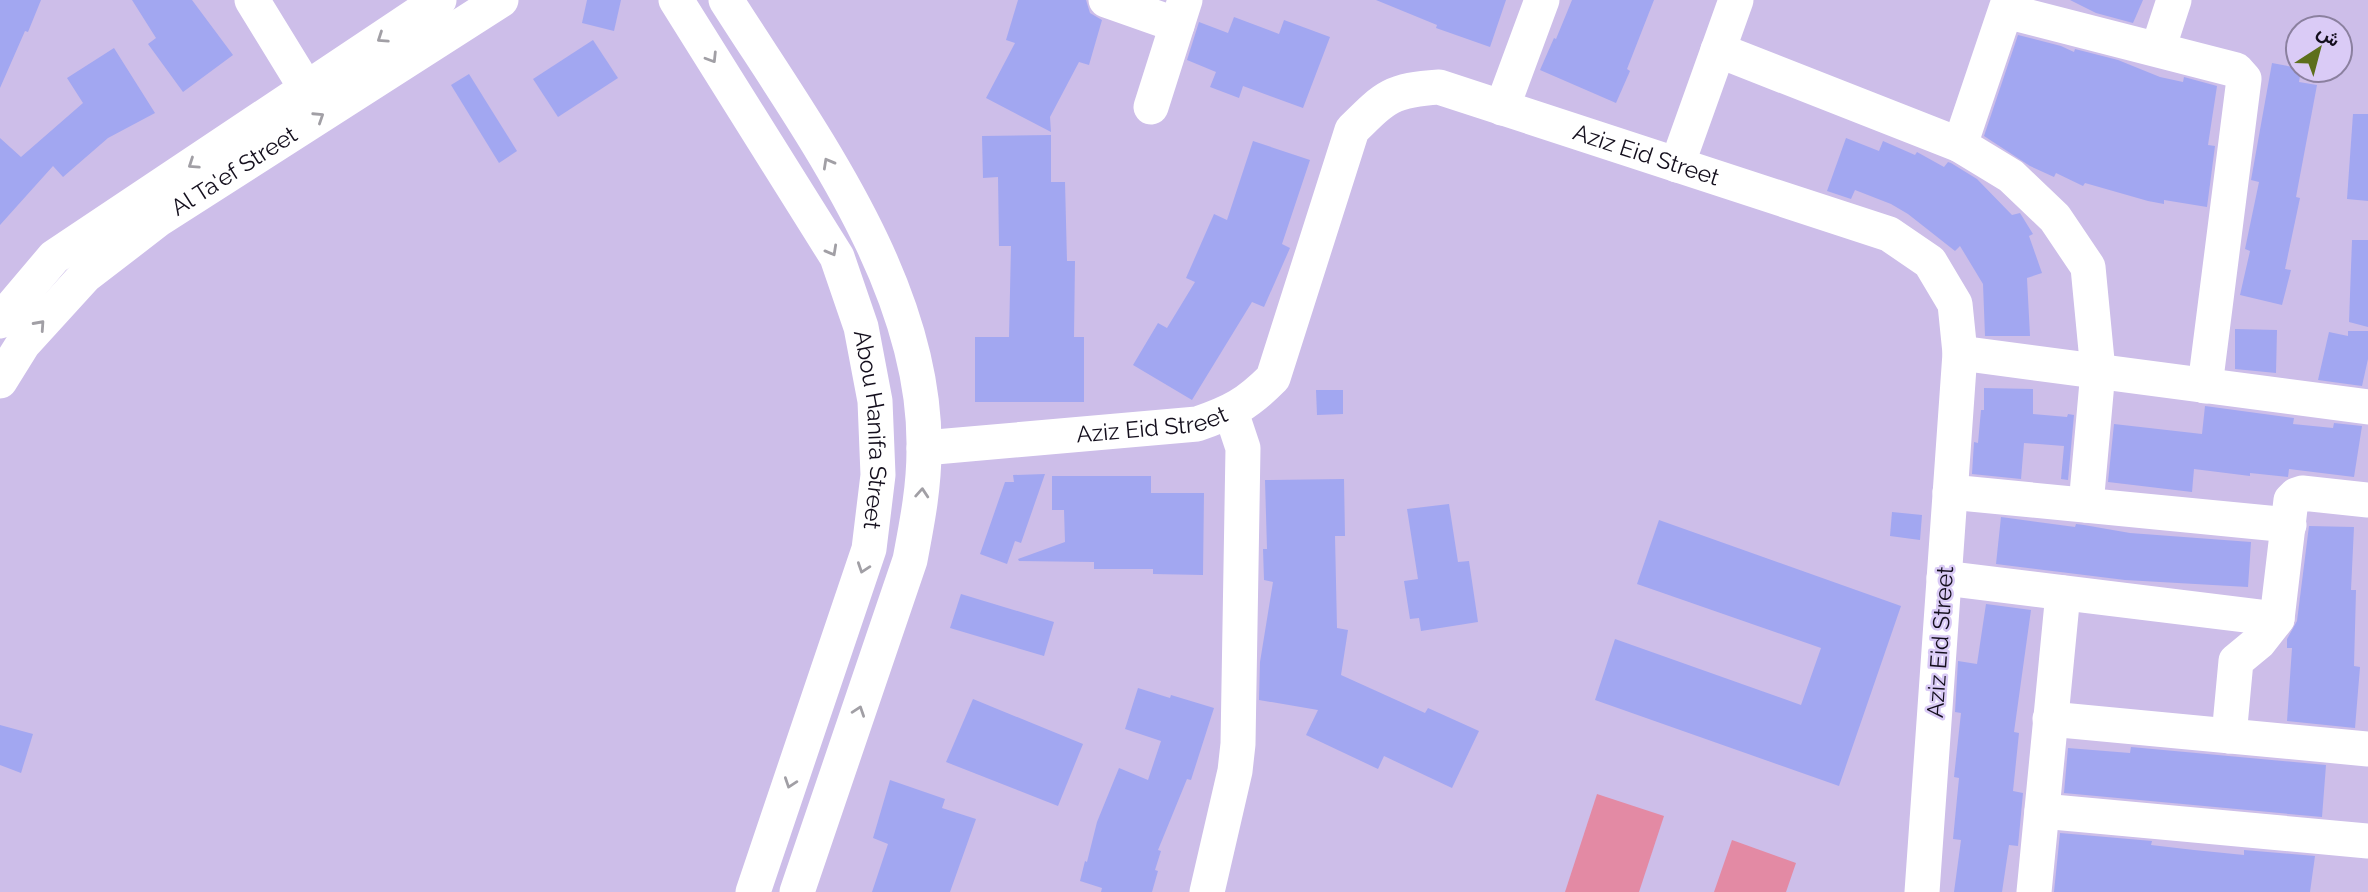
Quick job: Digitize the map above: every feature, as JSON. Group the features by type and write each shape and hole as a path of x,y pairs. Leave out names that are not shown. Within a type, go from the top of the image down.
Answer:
{"street":[{"path":"252,0 306,88"},
{"name":"Al Ta'ef Street","path":"0,321 54,257 439,0"},
{"name":"Al Ta'ef Street","path":"0,381 23,344 85,276 159,219 501,0"},
{"name":"Abou Hanifa Street","path":"676,0 837,257 862,327 875,401 878,475 869,549 753,892"},
{"name":"Abou Hanifa Street","path":"726,0 816,141 873,243 900,310 918,378 924,447 921,505 910,560 797,892"},
{"path":"1106,0 1181,13 1151,107"},
{"path":"1502,108 1542,0"},
{"path":"1677,165 1736,0"},
{"path":"2158,49 2174,0"},
{"path":"1960,145 2007,5 2236,70 2244,79 2206,386"},
{"path":"1718,50 1960,145 2011,176 2054,218 2088,267 2098,371 2087,505"},
{"name":"Aziz Eid Street","path":"924,447 1197,424 1231,412 1254,397 1273,378 1352,130 1381,100 1409,89 1440,87 1889,234 1930,262 1955,304 1960,353 1922,892"},
{"path":"1960,353 2368,407"},
{"path":"1208,892 1235,771 1238,744 1243,448 1231,412"},
{"path":"1950,492 2289,525"},
{"path":"2229,736 2236,661 2259,642 2277,619 2291,500 2302,493 2368,500"},
{"path":"1944,578 2277,619"},
{"path":"2034,892 2063,593"},
{"path":"2050,719 2368,749"},
{"path":"2042,811 2368,841"}],"shaded area":[{"path":"1597,794 1664,816 1639,892 1565,892"},
{"path":"1732,840 1796,863 1786,892 1714,892"}],"building":[{"path":"0,0 41,0 0,88"},
{"path":"132,0 192,0 233,55 183,92 148,44 156,38"},
{"path":"587,0 621,0 614,31 582,23"},
{"path":"1018,0 1086,0 1090,13 1102,20 1089,65 1079,62 1050,117 1051,132 986,98 1015,43 1006,40"},
{"path":"1376,0 1506,0 1490,47 1436,28 1437,25"},
{"path":"1572,0 1654,0 1616,103 1540,70"},
{"path":"2070,0 2143,0 2133,23 2096,13"},
{"path":"1234,17 1279,34 1284,20 1330,37 1303,108 1243,86 1239,98 1210,87 1216,72 1187,60 1199,22 1228,33"},
{"path":"2018,35 2074,52 2075,49 2118,60 2160,77 2183,82 2184,77 2217,86 2208,145 2215,146 2207,207 2164,200 2164,204 2148,201 2085,183 2083,186 2056,173 2054,177 2030,166 1984,136"},
{"path":"593,40 618,78 558,117 533,79"},
{"path":"114,48 155,113 108,138 63,177 53,166 0,225 0,138 21,157 83,103 67,78"},
{"path":"2272,63 2284,65 2284,84 2317,85 2296,197 2300,198 2285,269 2291,270 2282,305 2240,295 2250,251 2245,249 2259,182 2251,180"},
{"path":"469,74 517,151 499,163 451,85"},
{"path":"2353,114 2368,114 2368,201 2347,199"},
{"path":"1051,135 1051,182 1065,182 1067,261 1075,261 1074,337 1084,337 1084,402 975,402 975,337 1009,337 1011,246 999,246 998,177 983,178 982,136"},
{"path":"1846,138 1879,151 1883,141 1915,155 1917,152 1944,167 1948,162 1951,163 1977,179 2012,215 2020,213 2033,234 2029,236 2042,273 2027,278 2030,336 1985,336 1983,284 1960,246 1955,251 1891,204 1855,190 1851,199 1827,191"},
{"path":"1253,141 1310,160 1282,244 1290,248 1264,307 1252,302 1192,400 1133,365 1158,323 1167,328 1195,282 1186,278 1214,214 1227,220"},
{"path":"2352,240 2368,240 2368,327 2349,322"},
{"path":"2235,329 2277,330 2276,373 2235,369"},
{"path":"2348,331 2368,331 2368,359 2362,386 2318,380 2329,332 2348,336"},
{"path":"1984,388 2033,389 2033,414 2067,417 2068,414 2074,415 2068,480 2061,479 2064,446 2024,443 2021,479 1972,474 1974,442 1978,443 1981,410 1984,410"},
{"path":"1316,390 1343,390 1343,414 1317,415"},
{"path":"2205,406 2294,418 2293,424 2333,428 2334,423 2362,426 2354,477 2289,469 2288,477 2250,473 2250,476 2194,469 2192,492 2108,482 2114,424 2202,434"},
{"path":"1045,474 1021,543 1015,541 1007,564 980,554 1005,482 1014,482 1013,475"},
{"path":"1052,476 1151,476 1151,493 1204,493 1203,575 1153,574 1153,569 1094,569 1094,562 1019,561 1018,559 1065,542 1064,510 1052,510"},
{"path":"1344,479 1345,536 1335,536 1337,628 1348,630 1341,675 1425,713 1428,708 1479,731 1452,788 1384,756 1378,769 1306,735 1318,710 1259,700 1260,662 1273,582 1264,580 1263,549 1267,549 1265,480"},
{"path":"1449,504 1458,562 1469,561 1478,622 1421,631 1419,618 1410,619 1404,581 1418,579 1407,509"},
{"path":"1892,512 1922,515 1920,540 1890,536"},
{"path":"2001,517 2075,527 2076,524 2130,533 2251,542 2248,587 2125,580 1996,564"},
{"path":"1659,520 1901,606 1839,786 1595,700 1615,639 1801,705 1821,648 1637,584"},
{"path":"2309,526 2354,527 2351,590 2356,590 2354,666 2360,667 2355,728 2287,721 2292,648 2287,648 2287,639 2297,621"},
{"path":"961,594 1054,622 1044,656 950,628"},
{"path":"1986,604 2031,610 2014,732 2019,733 2013,791 2023,793 2018,846 2009,845 2002,892 1954,892 1961,840 1953,839 1959,778 1954,777 1961,713 1955,712 1958,661 1977,664"},
{"path":"1138,688 1214,708 1191,780 1187,779 1158,850 1161,851 1152,892 1101,892 1102,888 1080,881 1097,822 1119,768 1148,780 1161,741 1125,729"},
{"path":"973,699 1083,744 1058,806 946,762"},
{"path":"0,725 33,734 21,773 0,765"},
{"path":"2131,747 2326,765 2322,817 2064,793 2068,748 2130,753"},
{"path":"890,780 945,799 942,808 976,819 950,892 872,892 888,844 873,838"},
{"path":"2060,833 2152,841 2151,845 2244,855 2244,850 2315,856 2310,892 2054,892"}]}
